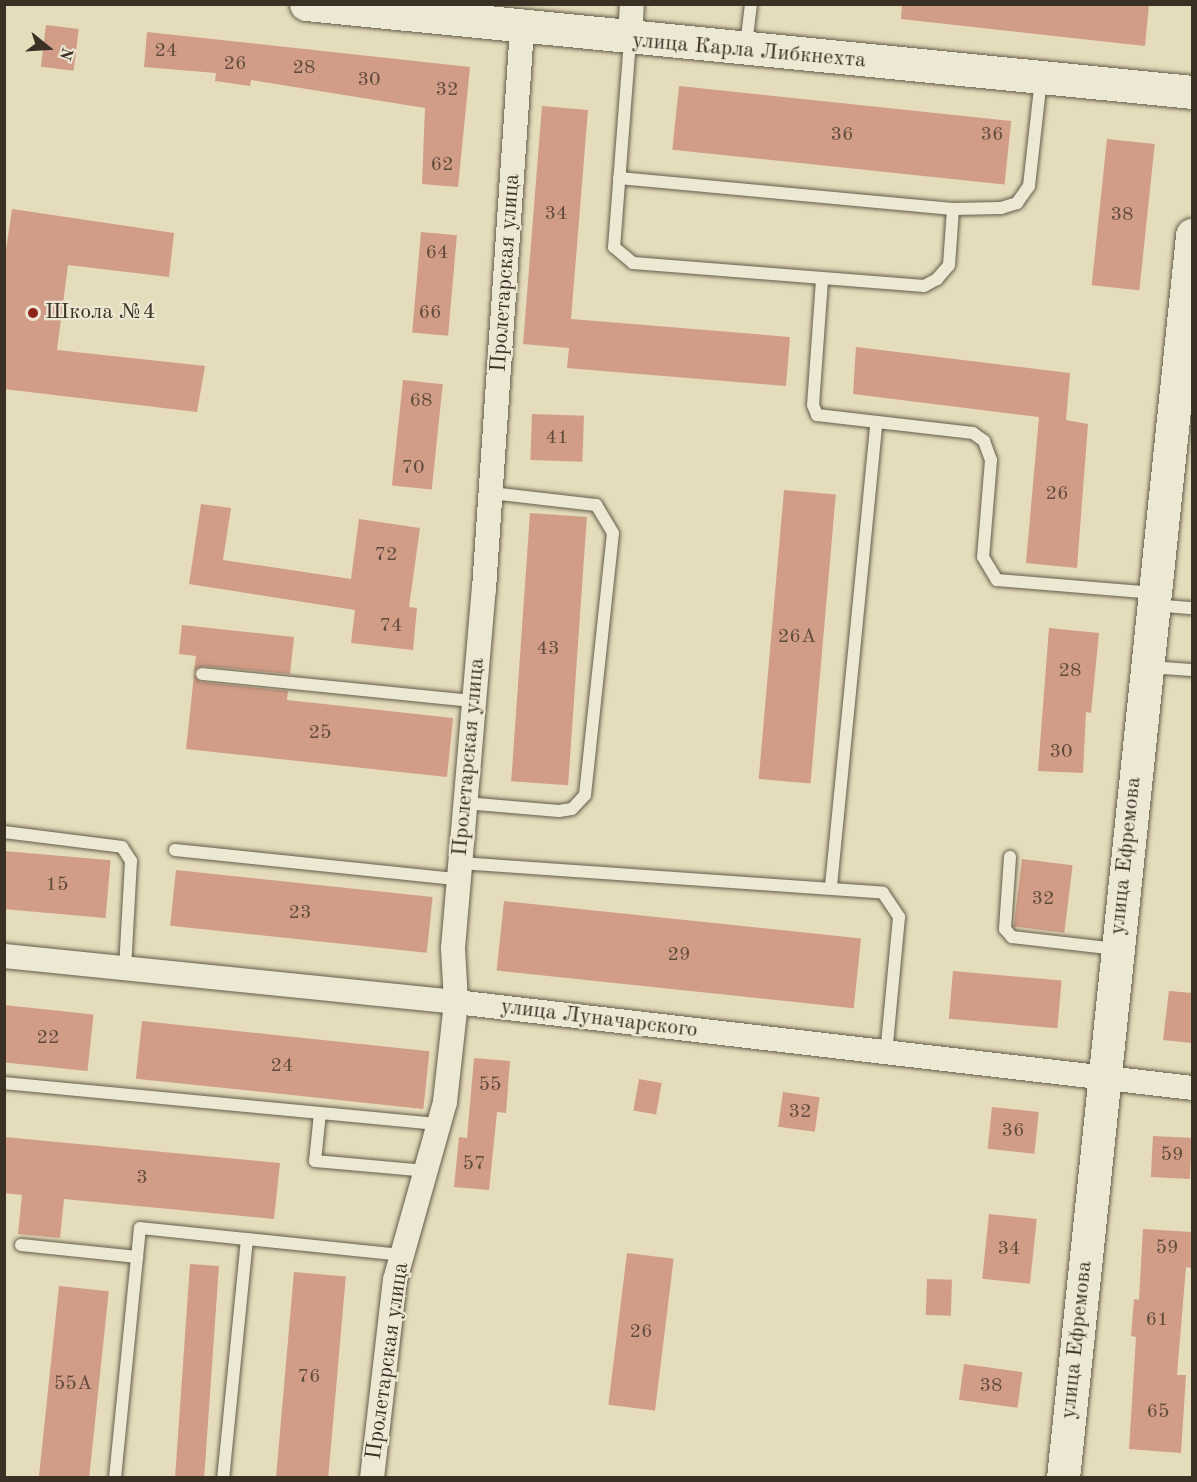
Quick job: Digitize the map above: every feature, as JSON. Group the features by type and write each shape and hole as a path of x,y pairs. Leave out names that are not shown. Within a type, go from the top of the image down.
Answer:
{"main road":[{"name":"улица Карла Либкнехта","path":"306,4 354,7 522,29 630,40 1192,92"},
{"name":"улица Ефремова","path":"1063,1478 1102,1080 1192,235"}],"street":[{"path":"630,40 632,4"},
{"name":"Пролетарская улица","path":"372,1478 395,1280 439,1124 456,1002 453,948 491,493 522,29"},
{"name":"улица Луначарского","path":"4,956 456,1002 1102,1080 1192,1088"}],"lane":[{"path":"746,51 751,4"},
{"path":"630,40 614,246 633,263 822,280 924,286 938,279 949,264 953,209"},
{"path":"619,178 953,209 1017,203 1029,186 1041,78"},
{"path":"822,280 813,405 817,415 826,419 876,425 973,433 984,441 991,460 983,557 997,580 1153,599 1192,608"},
{"path":"831,886 876,425"},
{"path":"465,803 559,812 572,808 585,795 613,533 596,505 491,493"},
{"path":"1146,667 1192,670"},
{"path":"202,674 474,701"},
{"path":"4,832 122,847 131,861 125,969"},
{"path":"175,850 459,871 831,886 883,893 900,917 886,1054"},
{"path":"1010,857 1005,929 1012,937 1116,949"},
{"path":"4,1083 439,1124"},
{"path":"320,1113 315,1161 426,1171"},
{"path":"115,1478 140,1228 403,1255"},
{"path":"223,1478 248,1239"},
{"path":"21,1245 137,1257"}],"building":[{"path":"902,4 1149,4 1145,46 901,19"},
{"path":"46,25 79,29 74,71 41,67"},
{"path":"147,32 470,67 458,187 422,184 425,108 251,80 250,86 215,81 216,73 144,67"},
{"path":"679,86 1011,121 1004,185 672,150"},
{"path":"542,106 588,110 571,319 790,337 786,386 567,368 569,348 523,344"},
{"path":"1107,139 1155,144 1139,290 1092,285"},
{"name":"Школа №4","path":"12,209 174,233 169,277 68,265 57,350 205,366 197,412 4,389 4,263"},
{"path":"421,232 457,235 448,336 412,333"},
{"path":"856,347 1070,373 1066,420 1088,424 1077,568 1026,563 1039,417 853,394"},
{"path":"403,380 443,384 432,490 392,485"},
{"path":"532,414 584,416 582,462 530,460"},
{"path":"784,490 836,495 811,783 759,779"},
{"path":"201,504 231,508 223,560 351,579 359,519 420,528 409,607 417,608 413,650 351,643 355,610 189,584"},
{"path":"530,513 587,517 568,785 511,781"},
{"path":"182,625 294,637 290,674 203,666 194,671 196,656 179,654"},
{"path":"1049,628 1099,633 1091,713 1086,712 1083,773 1038,771"},
{"path":"194,675 201,682 288,691 287,700 453,718 447,777 186,749"},
{"path":"4,851 111,860 106,918 4,909"},
{"path":"1022,859 1073,865 1064,933 1014,926"},
{"path":"176,870 433,897 427,953 170,926"},
{"path":"504,901 861,939 854,1008 497,971"},
{"path":"953,971 1062,980 1057,1028 949,1019"},
{"path":"1169,991 1192,993 1192,1043 1163,1040"},
{"path":"4,1005 94,1014 88,1071 4,1062"},
{"path":"142,1021 429,1051 423,1109 136,1079"},
{"path":"474,1058 510,1061 506,1113 497,1112 489,1190 454,1187 459,1137 467,1138"},
{"path":"639,1079 662,1083 656,1115 633,1111"},
{"path":"783,1092 820,1097 815,1132 778,1127"},
{"path":"992,1107 1039,1112 1034,1154 988,1149"},
{"path":"1153,1136 1192,1138 1190,1179 1151,1177"},
{"path":"4,1137 280,1163 274,1219 64,1199 60,1238 18,1234 22,1195 4,1193"},
{"path":"989,1214 1037,1219 1030,1284 982,1279"},
{"path":"1143,1229 1192,1232 1192,1268 1186,1267 1177,1375 1186,1375 1181,1453 1129,1449 1136,1337 1131,1336 1134,1299 1139,1300"},
{"path":"627,1253 674,1259 655,1411 608,1405"},
{"path":"190,1264 219,1266 204,1478 175,1478"},
{"path":"294,1272 346,1277 328,1478 276,1478"},
{"path":"927,1279 952,1280 951,1316 926,1315"},
{"path":"59,1286 109,1291 89,1478 39,1478"},
{"path":"964,1364 1022,1372 1017,1408 959,1400"}],"place":[{"name":"Школа №4","path":"33,313"}]}
